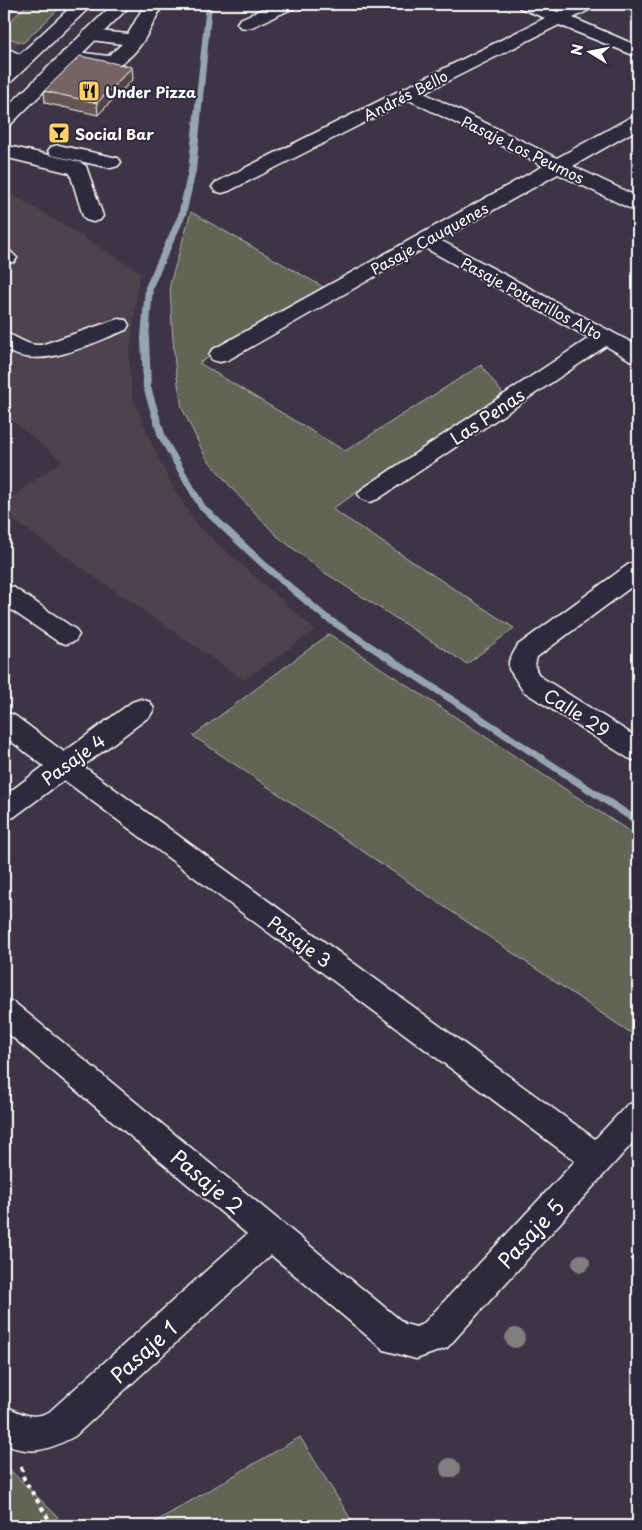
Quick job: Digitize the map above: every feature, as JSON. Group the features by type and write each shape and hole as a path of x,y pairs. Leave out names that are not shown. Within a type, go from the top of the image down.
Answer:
{"street":[{"path":"4,79 84,4"},
{"path":"4,120 123,4"},
{"path":"69,56 108,62 123,55 154,4"},
{"path":"246,23 288,4"},
{"path":"526,4 638,52"},
{"name":"Andrés Bello","path":"222,187 587,4"},
{"path":"90,35 133,40"},
{"path":"4,52 22,62"},
{"name":"Pasaje Los Peumos","path":"409,93 638,206"},
{"name":"Pasaje Cauquenes","path":"220,355 638,121"},
{"path":"4,140 110,162"},
{"path":"4,151 73,166 79,170 93,216"},
{"name":"Pasaje Potrerillos Alto","path":"425,240 638,355"},
{"path":"4,338 17,348 31,352 51,348 118,325"},
{"name":"Las Penas","path":"370,494 605,337"},
{"name":"Calle 29","path":"638,570 527,651 522,659 521,668 532,684 638,751"},
{"path":"4,593 66,634"},
{"name":"Pasaje 4","path":"4,810 141,709"},
{"name":"Pasaje 3","path":"4,722 62,767 597,1159"},
{"name":"Pasaje 2","path":"4,1012 396,1338 416,1343"},
{"name":"Pasaje 5","path":"416,1343 435,1336 638,1114"},
{"name":"Pasaje 1","path":"7,1427 32,1434 48,1432 62,1424 271,1234"}],"path":[{"path":"7,1427 24,1479 52,1526"}],"shaded area":[{"path":"4,4 62,4 4,58"},
{"path":"4,189 140,272 129,357 132,395 152,445 173,488 198,526 315,630 244,680 4,514 4,502 62,461 4,414"}],"green space":[{"path":"28,4 64,4 23,43 4,36 4,27"},
{"path":"191,212 325,288 199,363 345,451 481,365 503,394 332,509 514,628 467,664 322,571 277,536 235,492 205,456 182,408 175,365 172,326 170,284"},
{"path":"329,634 638,837 638,1038 193,736"},
{"path":"300,1437 355,1526 148,1526"},
{"path":"4,1464 58,1517 48,1526 4,1526"}],"building":[{"path":"80,56 132,67 97,103 44,91"}],"waterway":[{"path":"209,4 192,171 182,215 149,287 145,338 147,387 162,437 202,507 263,564 324,616 638,822"}],"place":[{"name":"Under Pizza","path":"89,91"},
{"name":"Social Bar","path":"59,133"}]}
